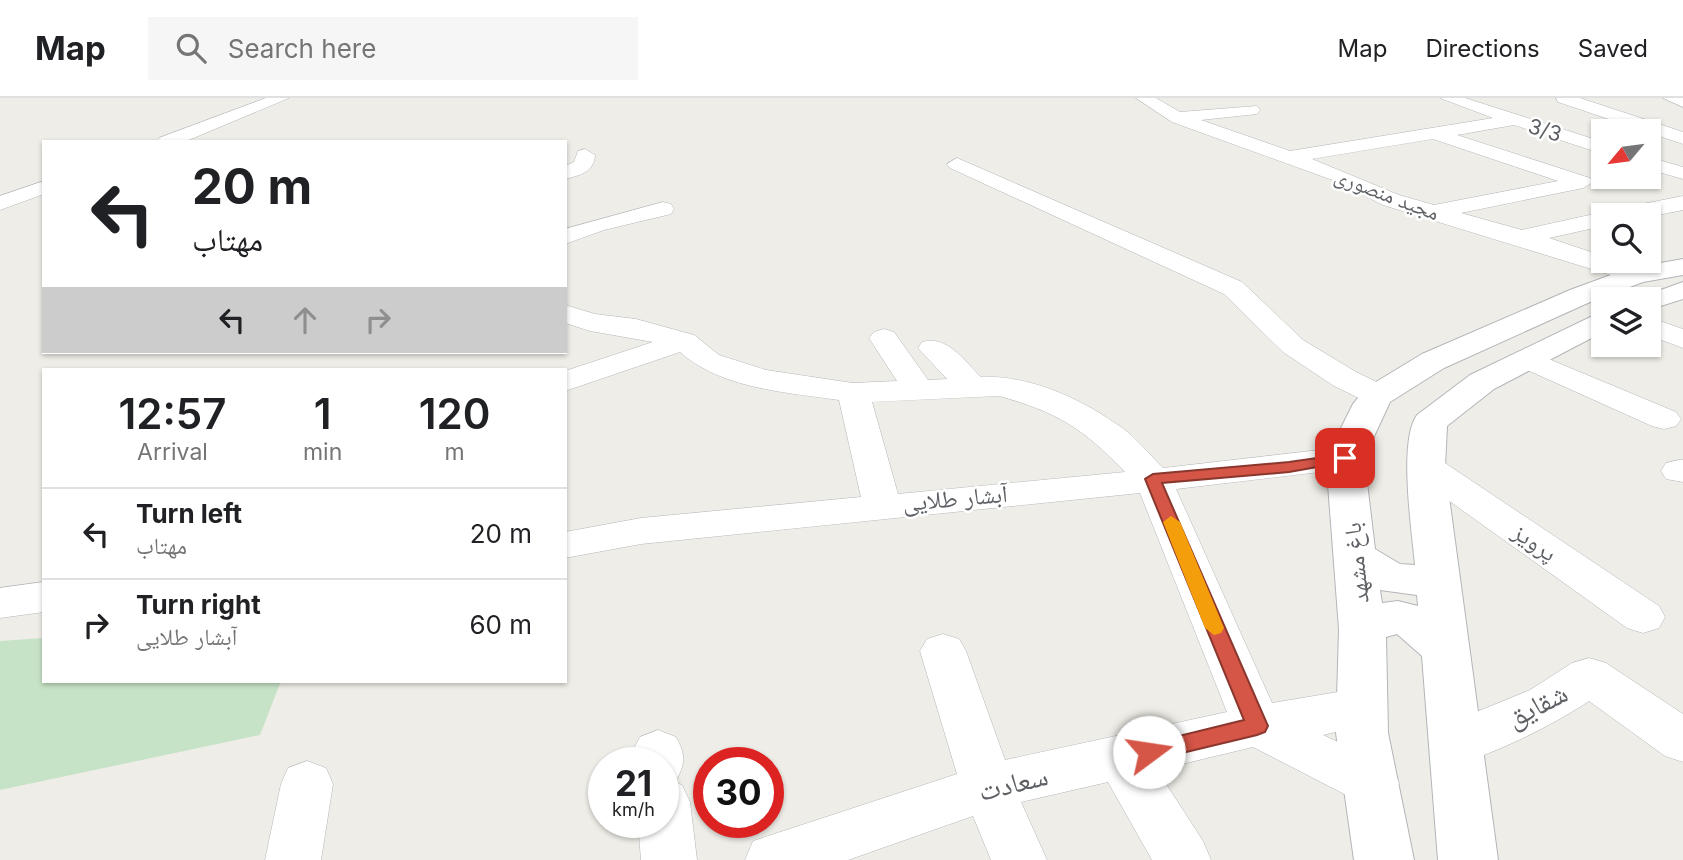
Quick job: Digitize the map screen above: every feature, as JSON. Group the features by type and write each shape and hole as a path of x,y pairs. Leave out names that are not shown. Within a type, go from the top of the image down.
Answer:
{"main road":[{"path":"1647,287 1683,267"},
{"path":"1661,289 1683,290"},
{"path":"1345,458 1370,404 1378,395 1433,360 1580,296 1591,295"},
{"path":"1468,860 1426,467 1429,422 1482,382 1591,326"},
{"name":"باغ مشهد","path":"1345,458 1362,629 1362,733 1373,783 1384,860"},
{"path":"1355,556 1381,575 1415,583 1438,576"},
{"path":"1362,629 1385,616 1401,616 1420,625 1444,649"}],"street":[{"path":"171,140 281,98"},
{"name":"مجید منصوری","path":"1143,98 1178,118 1283,158 1334,174 1370,192 1521,237 1638,287"},
{"name":"3/3","path":"1448,98 1591,144"},
{"path":"1563,98 1683,138"},
{"path":"1671,98 1683,102"},
{"path":"1178,118 1251,110"},
{"path":"1283,158 1514,120"},
{"path":"1430,212 1583,182 1433,132"},
{"path":"567,172 584,165 585,155"},
{"path":"957,164 1233,288 1293,346 1345,379 1378,395"},
{"path":"1661,167 1683,173"},
{"path":"0,203 42,188"},
{"path":"1661,207 1683,203"},
{"path":"567,236 663,209"},
{"path":"1521,237 1591,222"},
{"path":"1661,227 1675,225 1683,228"},
{"path":"567,314 590,322 636,328 684,341 708,361 761,379 853,393 971,385 1000,386 1056,402 1105,431 1153,479 1257,726 1373,783"},
{"path":"1661,330 1683,339"},
{"path":"884,338 918,389"},
{"path":"567,381 684,341"},
{"path":"933,348 971,385"},
{"path":"1527,359 1664,419"},
{"path":"853,393 882,505"},
{"name":"آبشار طلایی","path":"567,545 641,531 882,505 1289,467 1345,458"},
{"name":"پرویز","path":"1426,467 1643,617"},
{"path":"0,603 42,597"},
{"path":"943,651 988,787 1019,860"},
{"name":"شقایق","path":"1455,743 1548,704 1589,676 1683,741"},
{"name":"سعادت","path":"773,860 988,787 1122,759 1257,726 1362,709"},
{"path":"1122,759 1183,860"},
{"path":"293,860 307,783"},
{"path":"667,838 669,860"}],"green space":[{"path":"42,638 42,683 280,683 260,735 0,790 0,641"}],"slow traffic":[{"path":"1171,522 1214,628"}],"route":[{"path":"1149,752 1257,726 1225,656 1153,479 1289,467 1345,458"}]}
